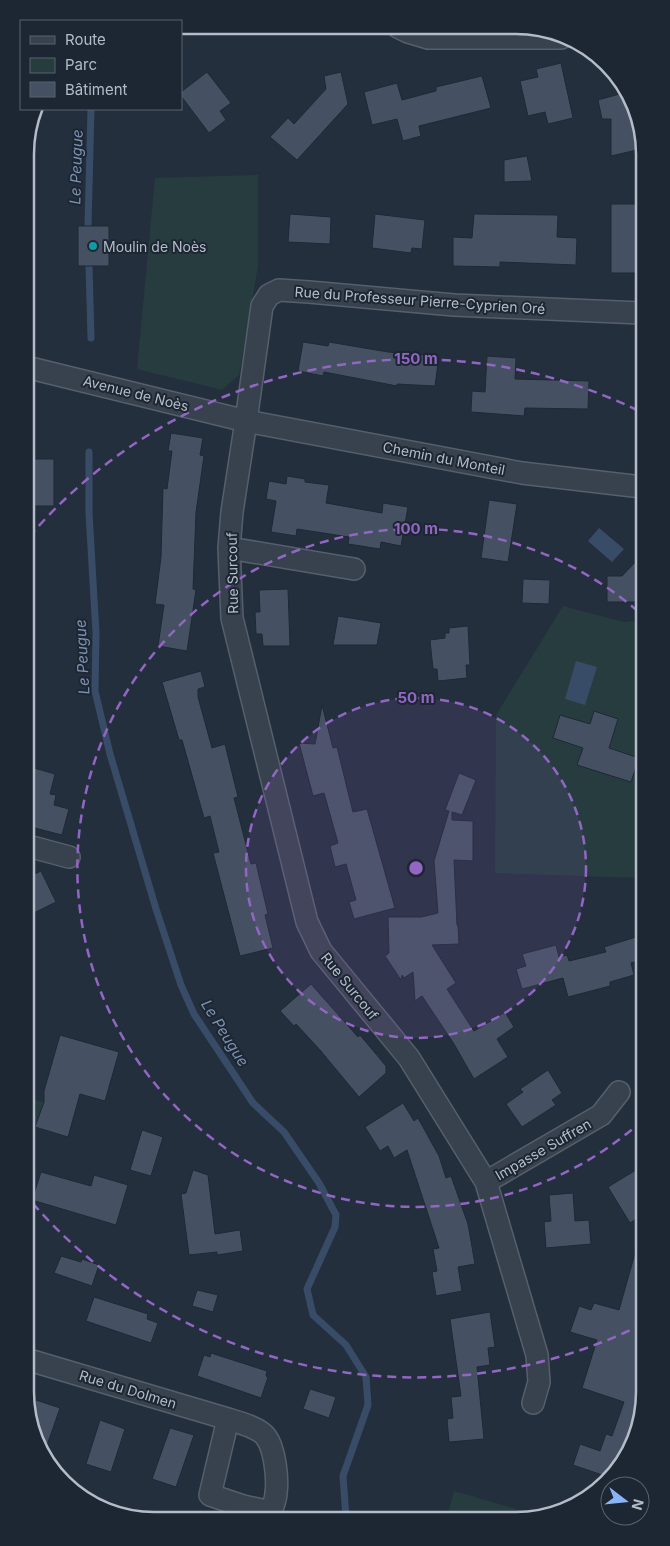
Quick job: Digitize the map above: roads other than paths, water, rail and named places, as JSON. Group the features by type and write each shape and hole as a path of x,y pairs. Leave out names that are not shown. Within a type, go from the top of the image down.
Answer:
{"street":[{"path":"415,34 428,38 546,38"},
{"name":"Rue du Professeur Pierre-Cyprien Oré","path":"246,421 262,306 269,295 279,290 454,306 636,313"},
{"name":"Avenue de Noès","path":"34,368 246,421"},
{"name":"Chemin du Monteil","path":"246,421 522,473 636,486"},
{"name":"Rue Surcouf","path":"246,421 232,512 229,548 232,618 307,922 321,951 408,1058 486,1182 537,1355 539,1382 533,1403"},
{"path":"229,548 354,569"},
{"path":"34,848 69,857"},
{"name":"Impasse Suffren","path":"486,1182 600,1115 618,1092"},
{"name":"Rue du Dolmen","path":"34,1361 228,1419"}],"water":[{"path":"599,528 624,549 612,562 588,541"},
{"path":"576,661 597,667 585,705 565,699"}],"waterway":[{"name":"Le Peugue","path":"88,226 91,110"},
{"name":"Le Peugue","path":"89,266 91,338"},
{"name":"Le Peugue","path":"89,452 89,513 96,633 95,691 110,754 156,909 181,985 194,1014 253,1103 284,1132 319,1183 336,1215 335,1227 307,1289 313,1315 346,1345 366,1377 368,1405 343,1476 346,1512"}],"place":[{"name":"Moulin de Noès","path":"93,246"}]}
